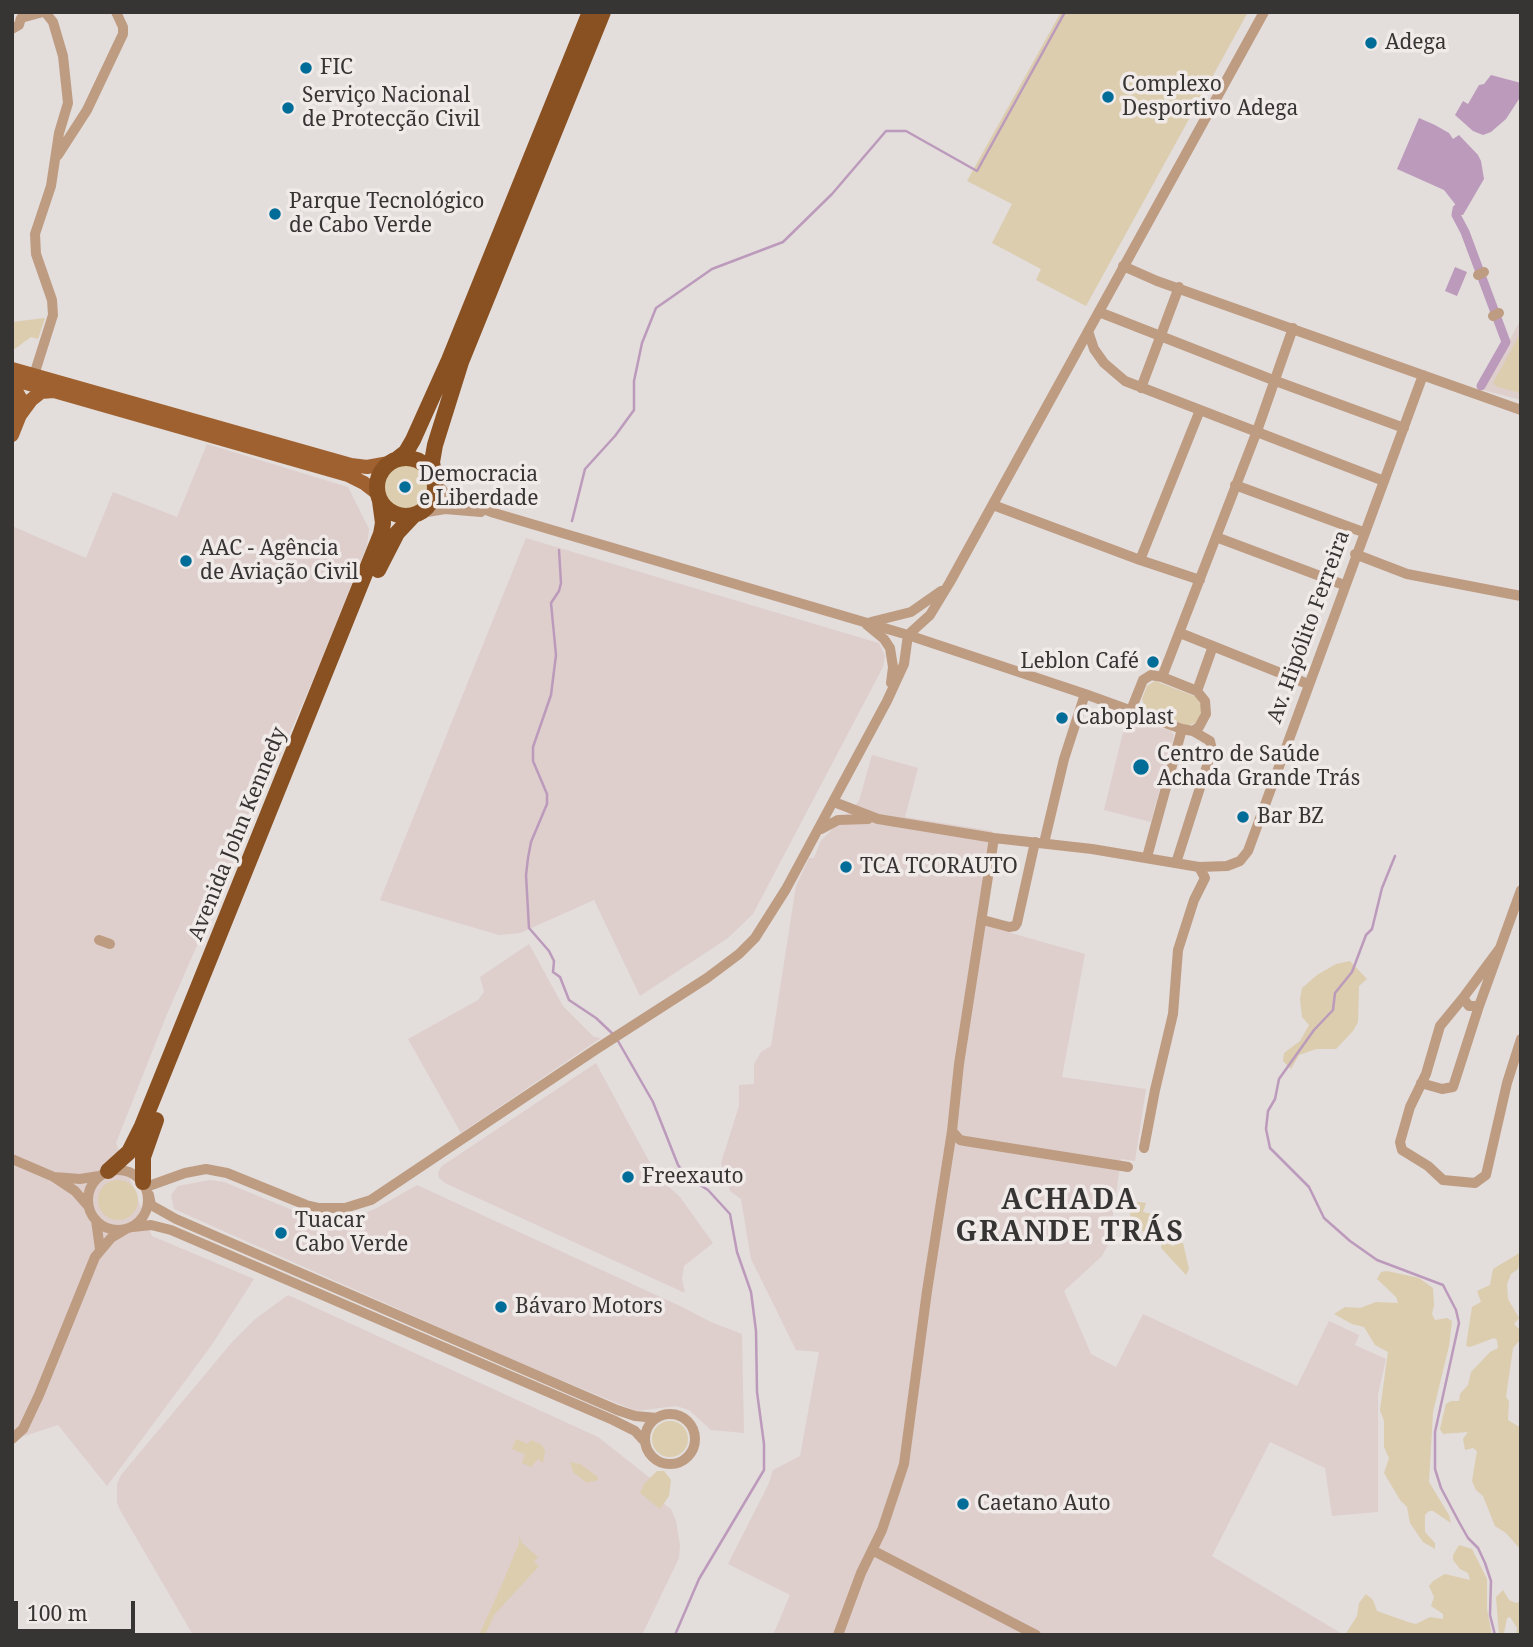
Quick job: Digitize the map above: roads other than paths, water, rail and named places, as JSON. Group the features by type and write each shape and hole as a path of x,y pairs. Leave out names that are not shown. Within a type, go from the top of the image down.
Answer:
{"highway":[{"path":"590,12 449,360 413,440 406,452 379,476 378,497 393,514 417,515 433,500 435,480 432,462 435,445 461,362 603,12"},
{"path":"393,461 416,460 424,464 435,480"},
{"name":"Avenida John Kennedy","path":"104,1173 129,1152 142,1126 381,534 383,523 378,497"},
{"name":"Avenida John Kennedy","path":"146,1188 144,1157 151,1131 385,552 401,527 417,515"}],"main road":[{"path":"12,369 351,465 367,467 393,461"},
{"path":"12,382 54,391 348,475 364,483 378,497"},
{"path":"12,382 20,398 20,415"},
{"path":"12,435 20,415 35,396 41,392 54,391"}],"street":[{"path":"12,29 19,24 21,18 44,12 53,22 68,87 68,103 59,133 51,186 35,234 36,254 51,300 53,316 34,375"},
{"path":"56,157 86,110 123,34 123,27 116,12"},
{"path":"146,1188 185,1173 206,1169 227,1173 306,1206 332,1209 358,1205 383,1194 724,966 755,938 786,889 887,701 904,664 908,635 930,615 950,582 1264,12"},
{"path":"1123,266 1521,410"},
{"path":"1141,388 1179,287"},
{"path":"1098,312 1404,428"},
{"path":"1162,677 1257,431 1293,328"},
{"path":"1088,331 1094,349 1118,377 1384,481"},
{"name":"Av. Hipólito Ferreira","path":"878,819 994,838 1147,857 1199,867 1234,864 1248,851 1363,532 1423,375"},
{"path":"1140,560 1200,410"},
{"path":"435,480 444,492 491,512 908,635 1085,694 1208,739 1212,743 1212,750 1176,863"},
{"path":"1236,485 1363,532"},
{"path":"993,505 1200,580"},
{"path":"417,515 444,509 491,512"},
{"path":"1216,537 1344,585"},
{"path":"1355,554 1407,574 1521,596"},
{"path":"865,623 911,612 932,599 950,582"},
{"path":"865,623 884,639 893,658 893,674 887,701"},
{"path":"1180,633 1308,684"},
{"path":"1197,691 1213,646"},
{"path":"1131,710 1143,680 1151,676 1162,677 1203,696 1207,709 1199,727 1188,730"},
{"path":"983,920 1012,928 1017,923 1063,759 1085,694"},
{"path":"1147,857 1188,730"},
{"path":"834,802 878,819"},
{"path":"814,837 825,826 838,820 878,819"},
{"path":"838,1635 882,1530 904,1464 952,1131 959,1064 994,838"},
{"path":"1144,1148 1173,1014 1178,950 1205,877 1199,867"},
{"path":"1421,1083 1442,1089 1453,1087 1500,948 1517,914 1521,890"},
{"path":"1500,948 1440,1026 1426,1074 1405,1120 1400,1142 1402,1150 1428,1166 1443,1180 1471,1183 1482,1180 1491,1160 1507,1083 1521,1039"},
{"path":"1463,998 1469,1006 1479,1006"},
{"path":"952,1131 960,1140 1128,1167"},
{"path":"12,1159 54,1177 75,1191 96,1220 100,1249"},
{"path":"54,1177 80,1179 127,1170 146,1188 151,1205 169,1216 618,1410 635,1416 657,1418 672,1414 687,1420 695,1433 694,1448 684,1461 668,1464 654,1459 645,1441 635,1431 613,1420 171,1230 151,1225 110,1229 96,1220"},
{"path":"89,1207 89,1190 104,1173"},
{"path":"12,1439 23,1429 39,1395 100,1249 146,1213 146,1188"},
{"path":"645,1441 647,1429 657,1418"},
{"path":"872,1550 1036,1635"}],"waterway":[{"path":"572,521 585,469 634,410 634,381 642,343 656,308 712,269 783,242 832,194 886,131 906,131 977,171 1065,12"},
{"path":"1457,209 1456,215 1465,232 1506,342 1481,386"},
{"path":"559,550 561,583 551,603 556,655 551,695 533,747 533,761 547,794 547,804 531,842 528,858 526,875 529,928 549,951 554,961 553,972 560,977 569,1000 596,1018 614,1035"},
{"path":"1395,856 1382,888 1372,929 1366,935 1352,972 1335,993 1333,1010 1314,1030 1279,1079 1275,1099 1268,1111 1266,1129 1270,1148 1309,1187 1324,1218 1377,1260 1443,1285 1456,1310 1459,1323 1435,1432 1435,1469 1441,1488 1459,1522 1468,1538 1478,1548 1485,1563 1491,1581 1490,1615 1495,1635"},
{"path":"618,1041 653,1102 678,1165 687,1177 708,1190 730,1214 737,1252 751,1292 756,1331 757,1392 764,1444 764,1470 699,1579 675,1635"}],"place":[{"name":"Adega","path":"1371,43"},
{"name":"FIC","path":"306,68"},
{"name":"Complexo Desportivo Adega","path":"1108,97"},
{"name":"Serviço Nacional de Protecção Civil","path":"288,108"},
{"name":"Parque Tecnológico de Cabo Verde","path":"275,214"},
{"name":"Democracia e Liberdade","path":"405,487"},
{"name":"AAC - Agência de Aviação Civil","path":"186,561"},
{"name":"Leblon Café","path":"1153,662"},
{"name":"Caboplast","path":"1062,718"},
{"name":"Centro de Saúde Achada Grande Trás","path":"1141,767"},
{"name":"Bar BZ","path":"1243,817"},
{"name":"TCA TCORAUTO","path":"846,867"},
{"name":"Freexauto","path":"628,1177"},
{"name":"Tuacar Cabo Verde","path":"281,1233"},
{"name":"Bávaro Motors","path":"501,1307"},
{"name":"Caetano Auto","path":"963,1504"}],"district":[{"name":"ACHADA GRANDE TRÁS","path":"1070,1217"}]}
